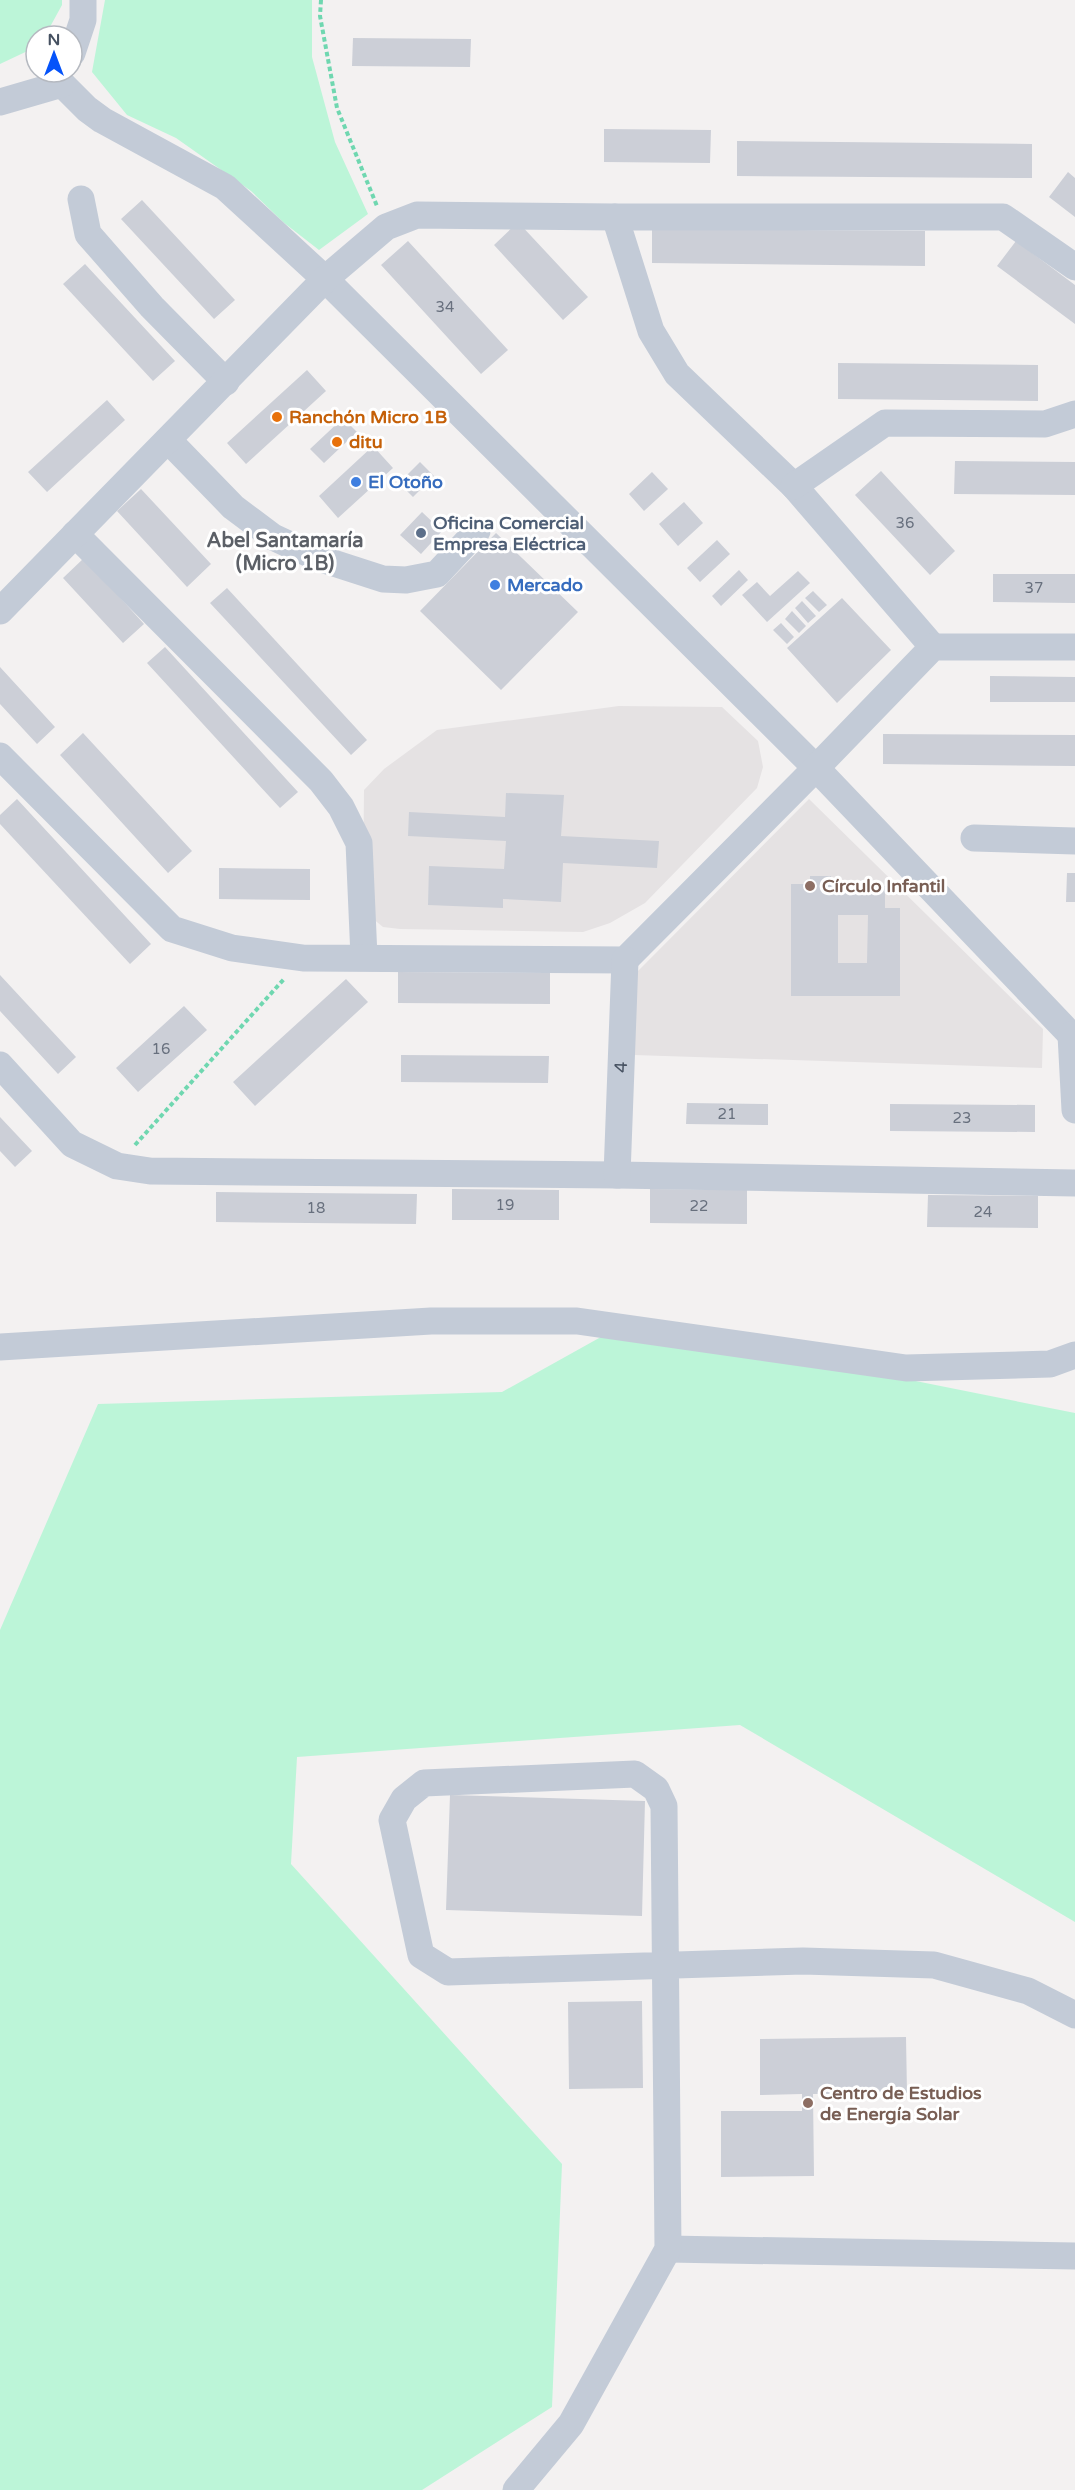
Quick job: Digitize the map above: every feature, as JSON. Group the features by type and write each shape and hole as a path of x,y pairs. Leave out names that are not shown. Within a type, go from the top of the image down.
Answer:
{"street":[{"path":"82,0 82,24"},
{"path":"0,102 48,84"},
{"path":"68,84 87,109 102,120 225,187 325,279 816,768 1073,1035 1075,1110"},
{"path":"81,199 88,234 144,298 226,382"},
{"path":"0,611 325,279 386,227 417,215 1003,217 1075,267"},
{"path":"615,217 651,332 677,374 794,486 933,647"},
{"path":"794,486 885,423 1045,424 1075,414"},
{"path":"168,440 233,507 273,537 318,558 383,579 406,580 437,574 477,531"},
{"path":"75,534 321,781 341,807 359,843 364,957"},
{"path":"0,756 172,929 232,948 303,958 625,960 933,647 1075,647"},
{"path":"974,837 1075,841"},
{"name":"4","path":"617,1175 625,960"},
{"path":"0,1065 72,1144 117,1166 150,1171 617,1175 1075,1184"},
{"path":"0,1347 431,1321 577,1321 906,1368 1050,1364 1075,1355"},
{"path":"516,2490 571,2424 669,2249 666,1965 664,1806 656,1789 635,1774 424,1784 404,1799 392,1820 421,1955 448,1972 666,1965 803,1960 934,1965 1028,1991 1075,2015"},
{"path":"669,2249 1075,2256"}],"path":[{"path":"321,0 320,16 337,108 386,227"},
{"path":"117,1166 303,958"}],"shaded area":[{"path":"619,706 722,707 758,741 763,767 757,788 645,903 610,923 583,932 400,929 383,927 372,918 363,896 364,790 384,769 437,730"},
{"name":"Círculo Infantil","path":"809,799 1043,1029 1042,1068 634,1055 637,972"}],"green space":[{"path":"0,0 62,0 62,5 52,24 24,24 24,53 0,64"},
{"path":"105,0 312,0 312,57 335,142 368,214 319,250 283,222 251,191 176,138 127,115 92,72"},
{"path":"626,1323 1075,1413 1075,1922 740,1725 297,1757 291,1864 562,2164 552,2407 422,2490 0,2490 0,1630 98,1404 502,1392"}],"building":[{"path":"353,38 471,39 470,67 352,66"},
{"path":"604,129 711,130 710,163 604,162"},
{"path":"737,141 1032,144 1032,178 737,176"},
{"path":"1068,172 1075,178 1075,217 1049,197"},
{"path":"142,200 235,300 214,319 121,219"},
{"path":"518,222 588,297 563,320 494,245"},
{"path":"652,229 925,231 925,266 652,263"},
{"path":"408,241 508,350 481,374 381,265"},
{"path":"1016,241 1075,285 1075,324 997,266"},
{"path":"85,264 175,361 153,381 63,284"},
{"path":"838,363 1038,365 1038,401 838,399"},
{"name":"Ranchón Micro 1B","path":"307,370 326,391 246,464 227,443"},
{"path":"107,400 125,420 47,492 28,472"},
{"path":"343,418 357,432 324,463 310,449"},
{"name":"El Otoño","path":"373,446 393,468 338,518 319,496"},
{"path":"955,461 1075,462 1075,495 954,494"},
{"path":"420,462 434,476 413,497 399,483"},
{"path":"881,471 955,551 930,575 855,495"},
{"path":"652,472 668,489 644,511 629,494"},
{"path":"141,489 211,564 187,587 117,511"},
{"path":"684,502 703,523 678,546 659,524"},
{"name":"Oficina Comercial Empresa Eléctrica","path":"422,512 442,531 421,554 400,535"},
{"path":"496,533 578,612 501,690 420,611"},
{"path":"717,540 730,554 700,582 687,568"},
{"path":"84,558 144,624 123,643 63,578"},
{"path":"739,570 748,580 721,606 712,596"},
{"path":"798,571 810,583 767,622 742,595 757,582 770,596"},
{"path":"993,574 1075,574 1075,603 993,602"},
{"path":"227,588 367,740 351,755 210,603"},
{"path":"813,591 827,605 819,612 805,598"},
{"path":"842,598 891,650 837,703 787,648"},
{"path":"802,601 816,616 808,623 795,608"},
{"path":"792,611 806,626 799,633 785,619"},
{"path":"781,623 794,637 787,644 773,630"},
{"path":"165,647 298,792 280,808 147,663"},
{"path":"0,667 55,727 37,744 0,704"},
{"path":"990,676 1075,677 1075,702 990,702"},
{"path":"83,733 192,851 168,873 60,755"},
{"path":"883,734 1075,735 1075,766 883,764"},
{"path":"506,793 564,795 561,836 659,841 657,868 563,863 561,902 503,899 503,908 428,905 429,866 504,869 506,841 408,836 409,812 505,817"},
{"path":"17,799 151,944 130,964 0,824 0,815"},
{"path":"219,868 310,869 310,900 219,899"},
{"path":"1067,873 1075,873 1075,902 1066,902"},
{"path":"810,876 831,876 831,886 885,886 885,908 900,908 900,996 791,996 791,884 810,884","holes":["838,915 868,915 867,963 838,963"]},
{"path":"398,972 550,973 550,1004 398,1003"},
{"path":"0,975 76,1057 58,1074 0,1011"},
{"path":"346,979 368,1002 255,1106 233,1082"},
{"path":"184,1006 207,1030 138,1092 116,1068"},
{"path":"401,1055 549,1056 548,1083 401,1082"},
{"path":"687,1103 768,1104 768,1125 686,1124"},
{"path":"890,1104 1035,1105 1035,1132 890,1131"},
{"path":"0,1117 32,1151 15,1167 0,1151"},
{"path":"452,1189 559,1190 559,1220 452,1220"},
{"path":"650,1189 747,1190 747,1224 650,1223"},
{"path":"216,1192 417,1194 416,1224 216,1222"},
{"path":"928,1195 1038,1196 1038,1228 927,1227"},
{"path":"450,1795 645,1801 642,1916 446,1910"},
{"path":"642,2001 643,2088 569,2089 568,2002"},
{"name":"Centro de Estudios de Energía Solar","path":"906,2037 907,2093 813,2094 814,2176 721,2177 721,2111 802,2111 802,2094 760,2095 760,2039"}],"place":[{"name":"Ranchón Micro 1B","path":"277,417"},
{"name":"ditu","path":"337,442"},
{"name":"El Otoño","path":"356,482"},
{"name":"Oficina Comercial Empresa Eléctrica","path":"421,533"},
{"name":"Mercado","path":"495,585"},
{"name":"Círculo Infantil","path":"810,886"},
{"name":"Centro de Estudios de Energía Solar","path":"808,2103"}],"district":[{"name":"Abel Santamaría (Micro 1B)","path":"285,552"}]}
